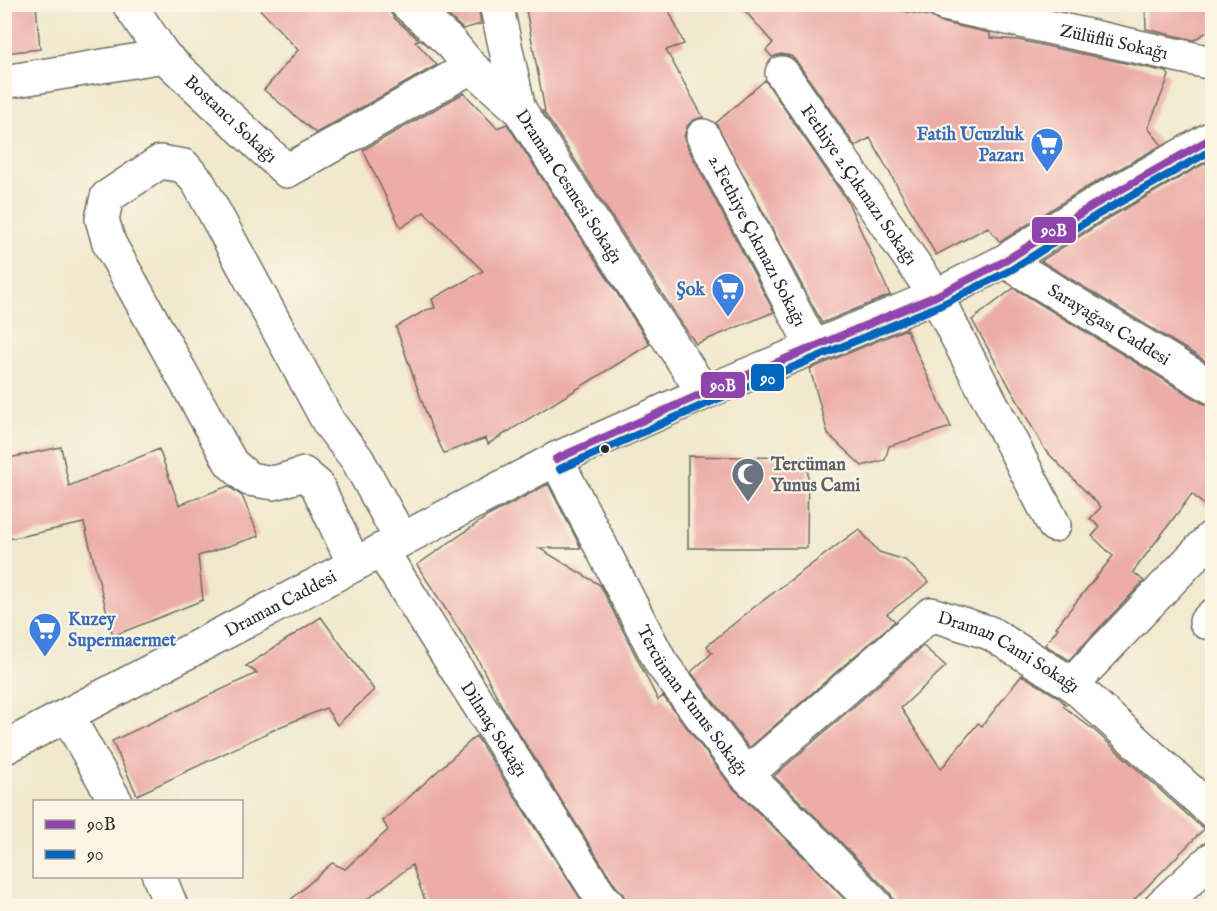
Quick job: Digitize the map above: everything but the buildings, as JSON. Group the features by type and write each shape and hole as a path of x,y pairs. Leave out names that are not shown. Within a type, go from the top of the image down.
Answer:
{"street":[{"path":"4,82 164,56 129,4"},
{"name":"Draman Cesmesi Sokağı","path":"407,4 519,110 704,393"},
{"path":"496,4 519,110"},
{"name":"Zülüflü Sokağı","path":"944,4 1212,63"},
{"name":"Bostancı Sokağı","path":"164,56 287,171 471,67"},
{"name":"Fethiye 2.Çıkmazı Sokağı","path":"782,73 936,296 1054,525"},
{"name":"2.Fethiye Çıkmazı Sokağı","path":"703,136 813,347"},
{"name":"Draman Caddesi","path":"4,748 68,717 378,551 556,459 704,393 936,296 1005,261 1092,206 1212,138"},
{"path":"160,162 183,166 198,182 329,423 357,459 378,551 304,474 273,483 249,479 231,463 110,243 102,219 107,197 160,162"},
{"name":"Sarayağası Caddesi","path":"1005,261 1212,387"},
{"name":"Tercüman Yunus Sokağı","path":"556,459 661,663 746,775 876,906"},
{"path":"1072,684 1212,537"},
{"name":"Dilmaç Sokağı","path":"378,551 600,896 609,906"},
{"name":"Draman Cami Sokağı","path":"746,775 931,614 990,633 1072,684 1212,811"},
{"path":"68,717 115,800"},
{"path":"1161,906 1212,859"},
{"path":"160,878 171,906"}],"transit line":[{"name":"90B","path":"556,459 704,393 936,296 1005,261 1092,206 1212,138"},
{"name":"90","path":"560,469 708,403 941,305 1011,270 1097,215 1212,150"}],"place":[{"name":"Fatih Ucuzluk Pazarı","path":"1047,173"},
{"name":"Şok","path":"728,318"},
{"name":"Tercüman Yunus Cami","path":"748,503"},
{"name":"Kuzey Supermaermet","path":"45,658"}]}
